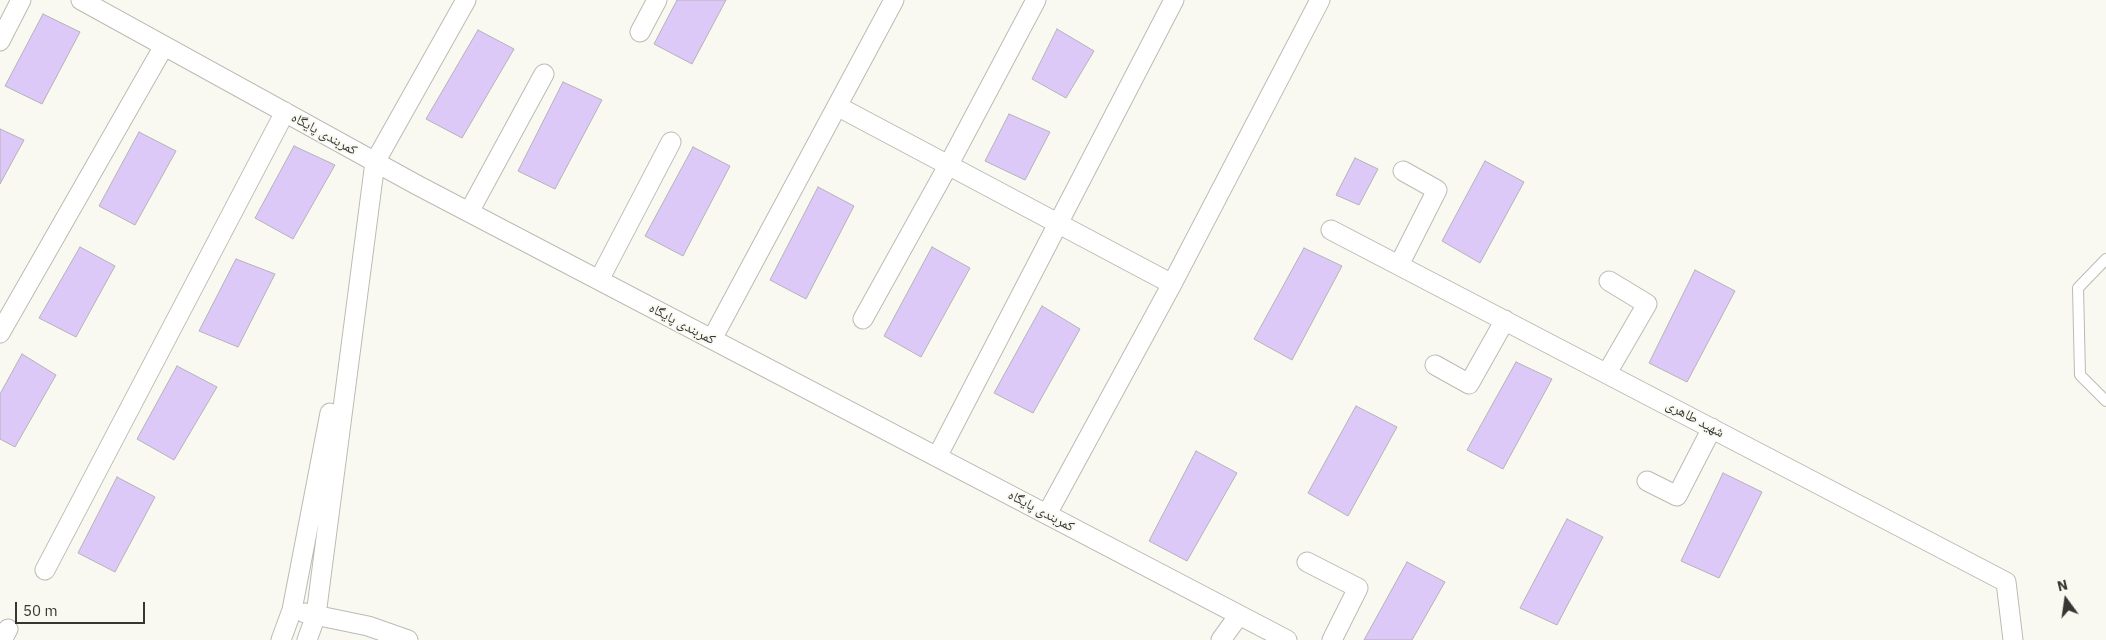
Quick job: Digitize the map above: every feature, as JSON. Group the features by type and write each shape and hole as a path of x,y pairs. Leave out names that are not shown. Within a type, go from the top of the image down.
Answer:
{"street":[{"path":"0,40 21,0"},
{"name":"کمربندی پایگاه","path":"81,0 469,212 1287,640"},
{"path":"281,640 292,610 334,395 370,159 466,0"},
{"path":"640,32 657,0"},
{"path":"712,339 894,0"},
{"path":"863,319 949,164 1036,0"},
{"path":"937,457 1174,0"},
{"path":"1047,514 1172,284 1320,0"},
{"path":"0,333 164,46"},
{"path":"469,212 544,74"},
{"path":"837,106 1059,222 1172,284"},
{"path":"45,570 285,112"},
{"path":"598,280 671,142"},
{"path":"307,640 316,615 370,159"},
{"path":"1399,265 1437,190 1403,171"},
{"name":"شهید طاهری","path":"1331,230 2006,582 2013,640"},
{"path":"1607,373 1648,304 1609,282"},
{"path":"1435,365 1469,384 1505,320"},
{"path":"1647,480 1677,496 1712,428"},
{"path":"1307,562 1358,588 1332,640"},
{"path":"292,610 368,626 402,639"},
{"path":"1221,640 1239,615"}],"lane":[{"path":"2106,259 2078,288 2080,375 2106,402"}],"building":[{"path":"677,0 726,0 692,64 654,44"},
{"path":"43,14 80,32 42,104 5,86"},
{"path":"1057,29 1094,51 1066,98 1032,79"},
{"path":"478,30 514,49 462,138 426,119"},
{"path":"563,82 602,100 555,189 518,171"},
{"path":"1009,114 1050,132 1025,180 985,161"},
{"path":"0,129 24,140 0,184"},
{"path":"139,132 176,151 135,225 99,206"},
{"path":"294,146 335,165 293,239 255,218"},
{"path":"693,147 730,166 683,256 645,236"},
{"path":"1355,158 1378,169 1359,205 1336,195"},
{"path":"1485,161 1524,182 1480,263 1442,241"},
{"path":"818,187 854,206 806,299 770,280"},
{"path":"80,247 115,266 76,337 39,318"},
{"path":"932,247 970,268 921,357 884,336"},
{"path":"1304,248 1342,266 1292,360 1254,339"},
{"path":"236,259 275,274 238,347 199,331"},
{"path":"1695,270 1735,291 1687,382 1649,363"},
{"path":"1042,306 1080,329 1033,413 994,393"},
{"path":"22,354 56,375 15,447 0,439 0,394"},
{"path":"1516,362 1552,379 1503,469 1467,450"},
{"path":"177,366 217,387 174,460 137,439"},
{"path":"1356,406 1397,427 1348,516 1308,493"},
{"path":"1196,451 1237,473 1187,561 1149,541"},
{"path":"1723,473 1762,492 1719,578 1681,561"},
{"path":"117,477 155,497 115,572 78,553"},
{"path":"1567,519 1603,537 1557,625 1520,608"},
{"path":"1407,562 1445,582 1412,640 1364,640"}]}
